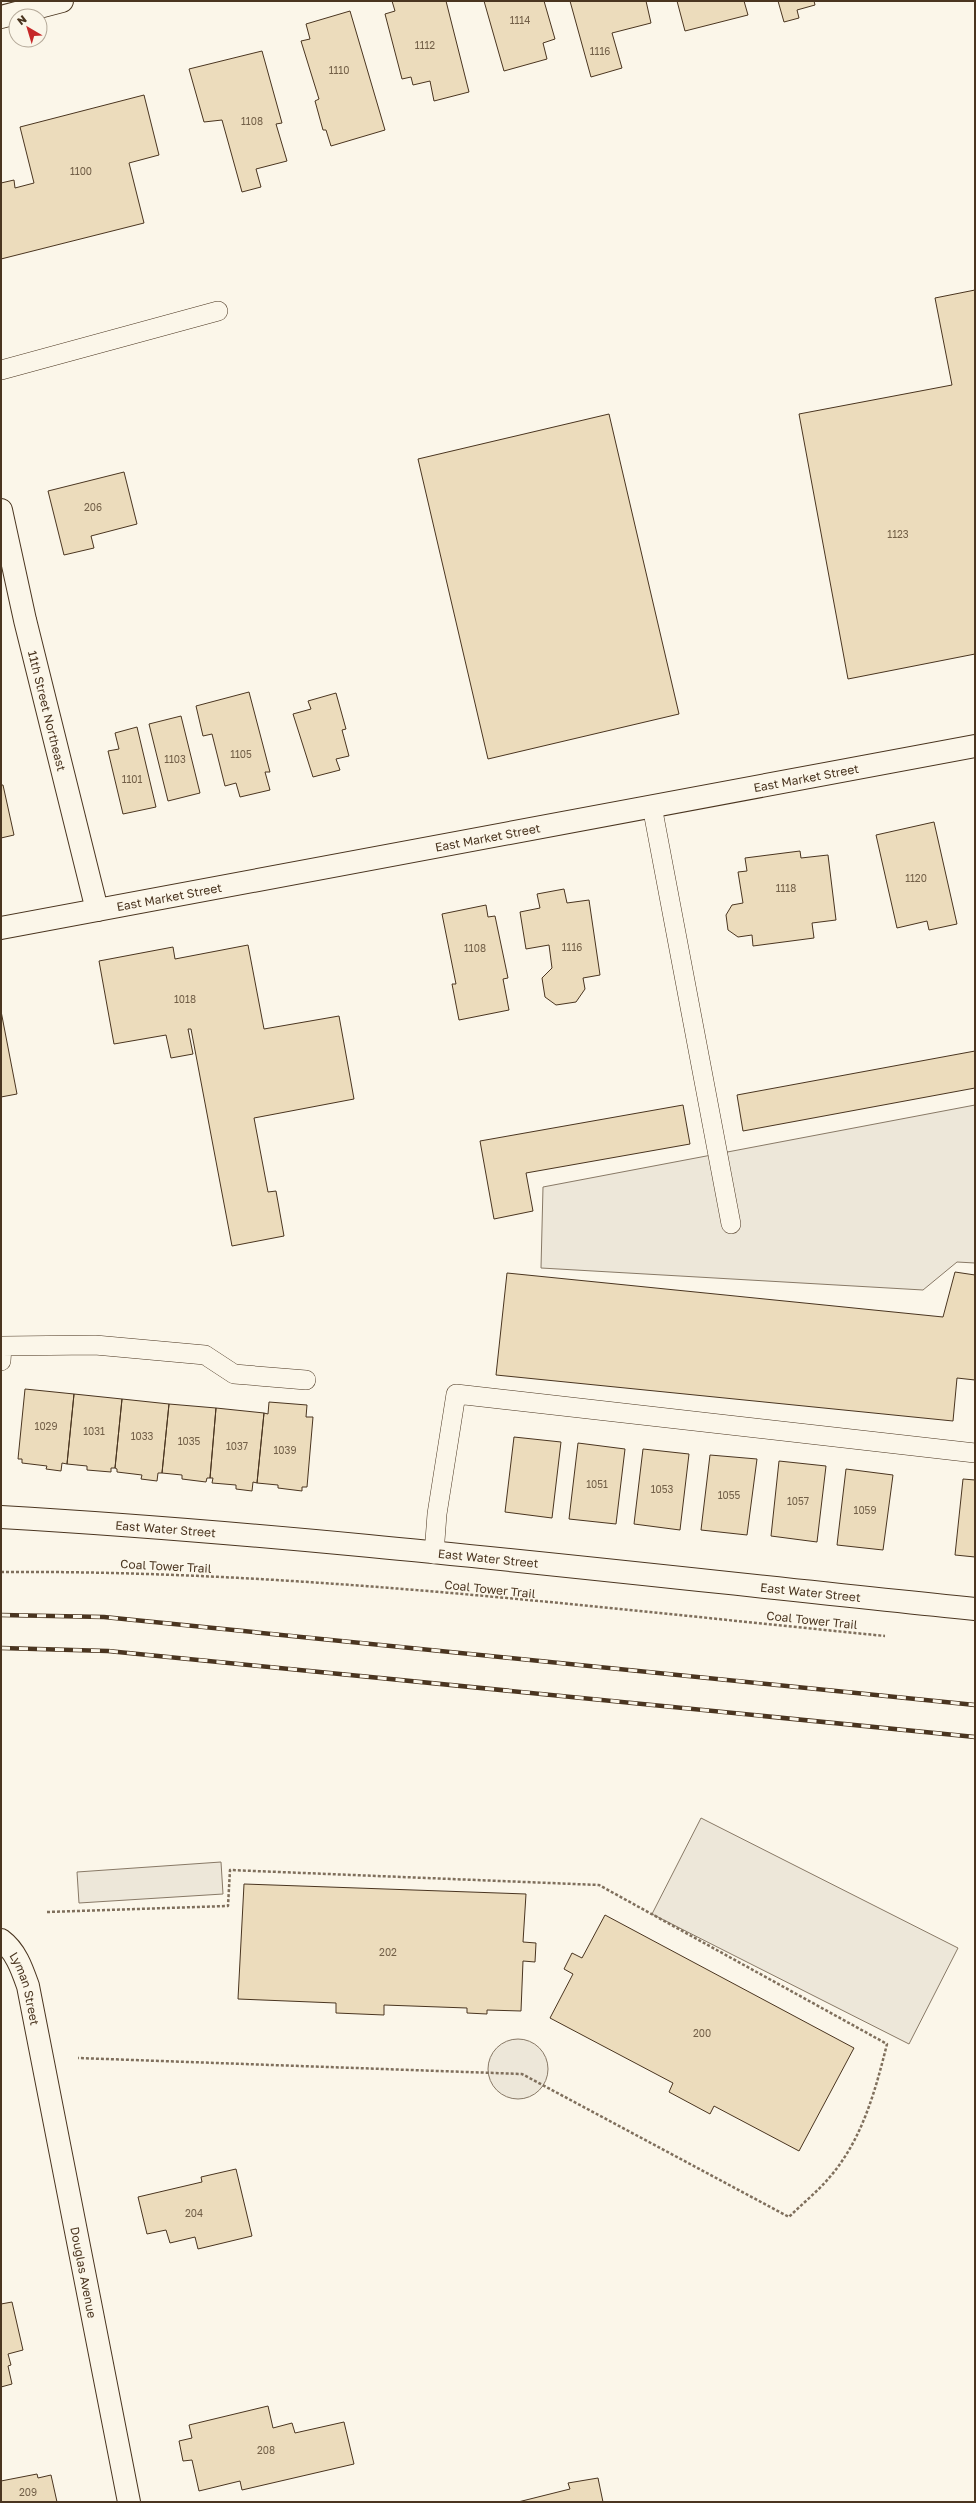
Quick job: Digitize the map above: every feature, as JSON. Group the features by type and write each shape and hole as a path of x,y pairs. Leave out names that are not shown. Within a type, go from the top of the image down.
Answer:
{"street":[{"path":"1,17 62,1"},
{"name":"11th Street Northeast","path":"1,510 27,628 97,910"},
{"name":"East Market Street","path":"1,928 975,746"},
{"name":"East Water Street","path":"1,1517 115,1524 434,1554 975,1610"},
{"name":"Lyman Street","path":"1,1940 11,1949 20,1962 28,1986 39,2042"},
{"name":"Douglas Avenue","path":"39,2042 129,2502"}],"lane":[{"path":"1,370 218,312"},
{"path":"652,806 731,1224"},
{"path":"1,1361 2,1346 94,1345 205,1355 234,1374 306,1380"},
{"path":"434,1554 437,1514 456,1394 975,1453"}],"path":[{"name":"Coal Tower Trail","path":"1,1572 104,1571 365,1586 888,1636"},
{"path":"47,1912 228,1906 230,1870 599,1885 886,2044 876,2088 856,2138 829,2178 789,2216 522,2074 78,2058"}],"shaded area":[{"path":"975,1105 975,1263 957,1262 923,1290 541,1268 543,1187"},
{"path":"701,1818 958,1948 909,2044 652,1914"},
{"path":"221,1862 223,1894 79,1903 77,1872"},
{"path":"518,2039 535,2044 543,2052 548,2069 543,2086 535,2094 518,2099 501,2094 493,2086 488,2069 493,2052 501,2044"}],"building":[{"path":"392,1 446,1 469,92 434,101 430,81 413,85 411,77 402,79 385,14 395,11"},
{"path":"484,1 544,1 555,39 543,43 547,59 504,71"},
{"path":"570,1 646,1 651,23 612,33 622,68 591,77"},
{"path":"677,1 744,1 748,15 685,31"},
{"path":"778,1 814,1 815,5 797,10 799,18 784,22"},
{"path":"350,11 385,130 331,146 326,130 323,130 315,101 319,99 301,41 310,39 306,24"},
{"path":"262,51 282,123 276,124 287,161 256,169 261,187 242,192 222,120 204,122 189,69"},
{"path":"144,95 159,155 129,163 144,223 1,259 1,183 14,180 15,188 34,183 20,127"},
{"path":"975,290 975,654 848,679 799,414 952,385 935,298"},
{"path":"609,414 679,714 488,759 418,459"},
{"path":"124,472 137,524 91,536 94,548 64,555 48,491"},
{"path":"249,692 270,772 265,772 270,790 240,797 236,783 225,786 212,734 203,736 196,706"},
{"path":"336,693 346,729 342,730 349,756 336,759 340,770 313,777 293,714 311,709 308,701"},
{"path":"181,716 200,793 168,801 149,724"},
{"path":"137,727 156,807 123,814 108,751 119,749 115,733"},
{"path":"1,785 3,785 14,835 1,838"},
{"path":"934,822 957,924 929,930 927,921 897,928 876,835"},
{"path":"800,851 801,858 828,855 836,920 812,923 814,938 753,946 752,935 738,937 728,930 726,915 732,905 743,903 738,872 747,871 745,858"},
{"path":"564,889 567,903 589,900 600,975 583,978 585,989 576,1002 556,1005 545,997 542,978 552,968 549,945 526,949 520,912 540,908 537,894"},
{"path":"486,905 488,917 495,916 508,978 503,979 509,1010 459,1020 452,984 456,984 442,914"},
{"path":"248,945 264,1029 339,1016 354,1099 254,1118 268,1192 276,1191 284,1236 232,1246 191,1029 188,1029 193,1054 171,1058 166,1035 114,1044 99,961 173,947 175,959"},
{"path":"1,1011 17,1094 1,1097"},
{"path":"975,1051 975,1088 743,1131 737,1095"},
{"path":"683,1105 690,1144 526,1173 533,1211 494,1219 480,1141"},
{"path":"955,1272 975,1275 975,1380 957,1378 953,1421 496,1375 507,1273 943,1317"},
{"path":"25,1389 74,1394 67,1464 62,1463 61,1471 46,1469 47,1466 22,1463 22,1459 18,1459"},
{"path":"74,1394 122,1399 115,1468 111,1468 111,1472 87,1470 87,1466 67,1464"},
{"path":"122,1399 169,1404 162,1473 158,1473 157,1481 141,1479 142,1475 117,1472 117,1469 115,1468"},
{"path":"269,1402 307,1405 306,1417 313,1417 307,1487 302,1487 302,1491 278,1488 278,1485 257,1483 264,1413 268,1414"},
{"path":"169,1404 216,1408 210,1478 207,1478 206,1482 182,1479 182,1475 162,1473"},
{"path":"216,1408 264,1413 257,1483 253,1482 252,1491 236,1489 236,1485 212,1483 213,1478 210,1478"},
{"path":"514,1437 561,1442 552,1518 505,1512"},
{"path":"578,1443 625,1449 616,1524 569,1519"},
{"path":"643,1449 689,1454 680,1530 634,1524"},
{"path":"710,1455 757,1459 747,1535 701,1530"},
{"path":"779,1461 826,1466 817,1542 771,1536"},
{"path":"846,1469 893,1475 883,1550 837,1545"},
{"path":"963,1479 975,1480 975,1557 955,1555"},
{"path":"244,1884 526,1894 523,1942 536,1943 535,1962 523,1961 521,2011 487,2010 487,2014 467,2013 467,2008 384,2005 384,2015 336,2013 336,2003 238,1999"},
{"path":"605,1915 854,2048 799,2151 714,2106 710,2114 669,2092 673,2083 550,2018 573,1974 564,1969 572,1953 582,1958"},
{"path":"236,2169 252,2236 198,2249 195,2237 170,2243 166,2230 147,2234 138,2197 202,2182 201,2177"},
{"path":"12,2302 23,2350 8,2354 11,2365 8,2366 12,2384 1,2387 1,2304"},
{"path":"268,2406 273,2428 292,2423 295,2433 344,2422 354,2464 242,2490 240,2481 199,2491 192,2460 183,2461 179,2441 192,2438 189,2425"},
{"path":"37,2474 38,2478 51,2475 57,2502 1,2502 1,2481"},
{"path":"598,2478 603,2502 518,2502 570,2489 568,2483"}],"railway":[{"path":"1,1615 104,1617 975,1705"},
{"path":"1,1648 108,1651 975,1737"}]}
